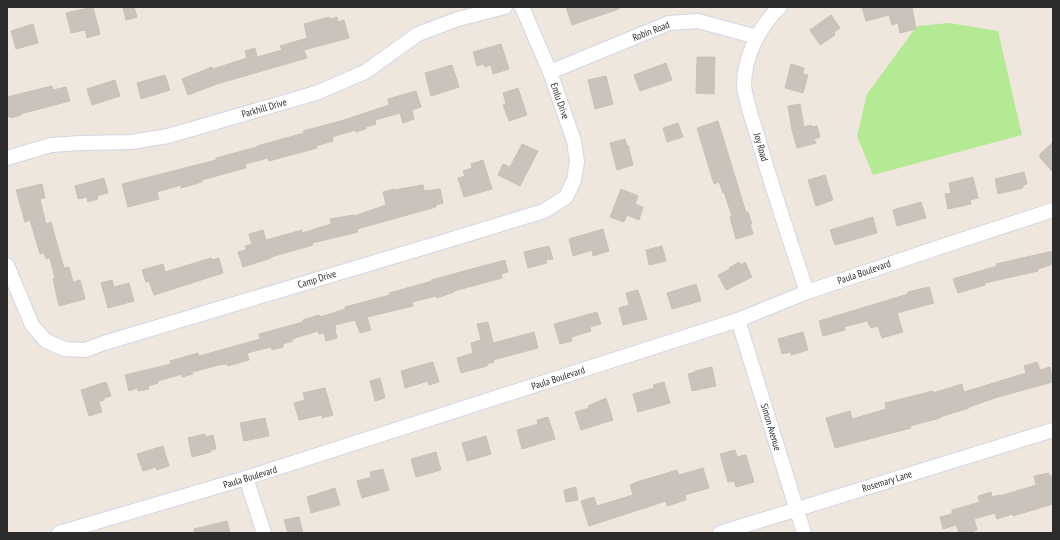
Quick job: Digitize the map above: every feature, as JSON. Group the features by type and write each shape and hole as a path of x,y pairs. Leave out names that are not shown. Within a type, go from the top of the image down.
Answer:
{"street":[{"name":"Parkhill Drive","path":"7,158 51,146 81,143 131,142 168,136 316,94 365,72 418,34 458,19 505,7"},
{"name":"Emlu Drive","path":"522,7 550,72 574,141 577,162 574,180 566,197"},
{"name":"Joy Road","path":"780,7 757,37 747,63 744,86 762,154 807,292"},
{"name":"Robin Road","path":"550,72 669,23 698,21 757,37"},
{"name":"Camp Drive","path":"7,265 32,325 46,341 65,349 85,350 104,342 212,312 544,210 566,197"},
{"name":"Paula Boulevard","path":"59,533 246,478 738,320 807,292 1053,210"},
{"name":"Simon Avenue","path":"738,320 804,533"},
{"name":"Rosemary Lane","path":"720,533 1053,430"},
{"path":"246,478 264,533"}],"green space":[{"path":"949,23 998,31 1022,135 873,175 857,136 867,94 917,26"}],"building":[{"path":"93,7 100,34 87,38 85,30 71,33 66,13"},
{"path":"123,7 134,7 137,17 126,20"},
{"path":"566,7 618,7 619,9 572,25"},
{"path":"862,7 912,7 916,29 900,33 898,23 892,25 889,15 866,21"},
{"path":"831,15 840,28 834,32 835,35 820,45 810,30"},
{"path":"329,17 330,19 337,17 338,22 344,20 349,38 304,50 307,58 217,84 188,95 182,79 212,67 213,69 247,58 245,51 255,48 257,57 282,50 280,46 307,38 304,24"},
{"path":"33,24 38,43 16,49 11,31"},
{"path":"501,44 509,69 493,74 491,65 485,67 484,64 477,66 473,52"},
{"path":"697,57 715,57 714,94 696,93"},
{"path":"666,63 672,80 640,91 634,75"},
{"path":"791,64 804,68 803,74 808,75 803,93 785,88"},
{"path":"452,65 459,87 431,96 425,73"},
{"path":"165,75 170,90 141,99 137,83"},
{"path":"606,76 613,104 595,109 588,80"},
{"path":"115,80 120,96 92,105 87,89"},
{"path":"52,86 53,90 66,87 70,101 20,114 21,115 11,118 10,116 7,117 7,97"},
{"path":"518,88 527,115 509,121 503,105 506,104 503,93"},
{"path":"416,91 421,107 412,110 414,119 403,123 400,113 375,120 376,124 366,127 366,129 356,132 355,130 332,137 333,141 316,146 317,148 269,161 268,158 245,164 246,168 202,180 202,182 181,188 181,185 157,192 159,199 128,207 122,184 216,160 216,158 304,133 303,131 344,120 389,105 388,99"},
{"path":"800,104 804,127 811,125 811,127 817,126 820,137 814,139 816,143 797,148 788,106"},
{"path":"718,121 744,206 746,212 748,212 752,224 750,224 753,234 736,239 730,217 732,216 724,192 723,193 719,182 714,184 697,128"},
{"path":"678,123 683,137 667,142 663,128"},
{"path":"625,139 633,165 617,170 610,143"},
{"path":"1053,142 1053,172 1040,158 1040,154"},
{"path":"522,144 538,151 520,186 498,175 503,164 510,167"},
{"path":"483,160 492,189 464,197 458,178 465,176 463,171 472,168 471,164"},
{"path":"1024,172 1027,184 1023,185 1023,188 998,194 995,179"},
{"path":"825,175 833,200 816,206 808,180"},
{"path":"973,177 978,198 970,200 971,204 948,209 945,194 951,193 949,183"},
{"path":"104,178 108,193 97,196 98,199 88,202 87,197 78,199 75,186"},
{"path":"42,184 45,198 40,199 46,224 51,222 64,268 69,267 73,282 80,280 85,299 59,306 50,258 46,259 44,253 40,254 30,220 25,222 16,190"},
{"path":"423,185 424,191 440,189 443,203 436,205 436,207 357,229 358,232 312,243 313,245 243,267 238,252 246,250 245,246 252,244 249,234 263,230 266,240 302,230 302,233 331,224 330,219 354,216 386,205 383,192"},
{"path":"621,189 638,196 635,204 643,207 639,220 627,215 624,222 610,217"},
{"path":"921,202 926,218 897,226 893,210"},
{"path":"873,217 877,233 835,245 830,230"},
{"path":"603,229 609,251 593,256 592,250 573,256 569,239"},
{"path":"549,246 553,259 546,260 547,263 528,268 524,252"},
{"path":"662,246 666,261 649,265 646,250"},
{"path":"1053,251 1053,264 1038,269 1038,271 985,283 985,285 958,293 953,279 997,266 996,264"},
{"path":"211,258 212,260 219,258 223,273 154,295 149,281 146,282 142,270 163,264 165,272"},
{"path":"505,260 508,272 501,274 502,278 454,291 437,298 436,296 412,302 413,306 367,317 371,330 360,333 355,320 335,325 337,338 326,341 324,333 319,334 318,331 292,339 293,341 283,344 283,347 272,350 271,347 247,353 249,360 228,366 227,364 219,365 192,372 193,374 182,377 182,374 158,381 158,383 148,386 149,389 138,391 137,388 129,391 125,375 171,364 170,361 198,353 199,356 260,339 259,334 303,322 303,320 319,315 320,317 345,309 345,307 390,295 389,293 432,281 431,280"},
{"path":"739,262 741,265 745,262 752,277 726,290 718,275 730,269 729,268"},
{"path":"112,280 114,287 129,283 134,301 108,308 101,283"},
{"path":"696,284 701,301 672,309 667,293"},
{"path":"929,287 934,303 897,313 903,332 882,338 878,326 871,328 867,321 844,327 845,330 823,336 819,321 908,294 908,292"},
{"path":"638,290 647,319 623,325 619,308 629,305 626,293"},
{"path":"597,312 601,324 590,327 591,331 571,337 572,341 560,344 554,324"},
{"path":"488,322 493,343 534,332 538,348 493,360 494,362 487,364 487,366 461,373 457,358 473,353 471,343 481,340 477,324"},
{"path":"803,332 808,350 791,355 791,352 782,354 778,339"},
{"path":"433,362 439,382 429,385 428,381 405,388 401,371"},
{"path":"1037,362 1040,370 1050,367 1053,382 998,397 940,418 910,426 911,428 835,448 826,418 850,411 852,419 886,409 885,403 933,391 933,393 962,384 964,392 1026,373 1024,366"},
{"path":"712,367 716,386 692,391 688,374"},
{"path":"380,378 385,398 375,401 370,381"},
{"path":"106,382 111,396 104,398 104,400 99,402 102,412 89,416 81,390"},
{"path":"664,382 670,403 638,412 633,394 654,388 653,385"},
{"path":"325,388 333,415 322,418 322,415 299,420 294,403 305,400 303,393"},
{"path":"606,398 613,420 581,430 575,412 589,408 588,406"},
{"path":"548,417 555,439 522,449 517,430 538,424 537,420"},
{"path":"265,418 269,436 244,441 240,423"},
{"path":"205,434 206,437 213,435 216,449 211,450 211,452 192,457 188,438"},
{"path":"486,436 491,454 467,461 462,443"},
{"path":"163,446 169,466 157,470 156,467 143,471 137,454"},
{"path":"735,450 737,457 746,455 754,482 736,487 734,481 728,482 720,454"},
{"path":"436,452 441,470 416,477 411,459"},
{"path":"703,468 709,488 685,495 686,500 667,506 666,501 589,526 581,501 594,497 597,506 633,495 630,485 637,482 677,470 679,475"},
{"path":"383,469 389,490 362,498 357,481 371,477 370,472"},
{"path":"1049,473 1049,476 1053,475 1053,504 1013,516 1013,514 997,519 995,513 974,519 977,530 968,533 959,533 956,525 943,529 940,517 952,514 952,510 980,502 978,496 991,492 992,497 1000,496 1036,485 1034,476"},
{"path":"576,487 578,500 566,502 564,490"},
{"path":"335,488 340,505 311,513 307,497"},
{"path":"299,517 303,533 288,533 284,520"},
{"path":"227,521 230,533 194,533 194,529"}]}
